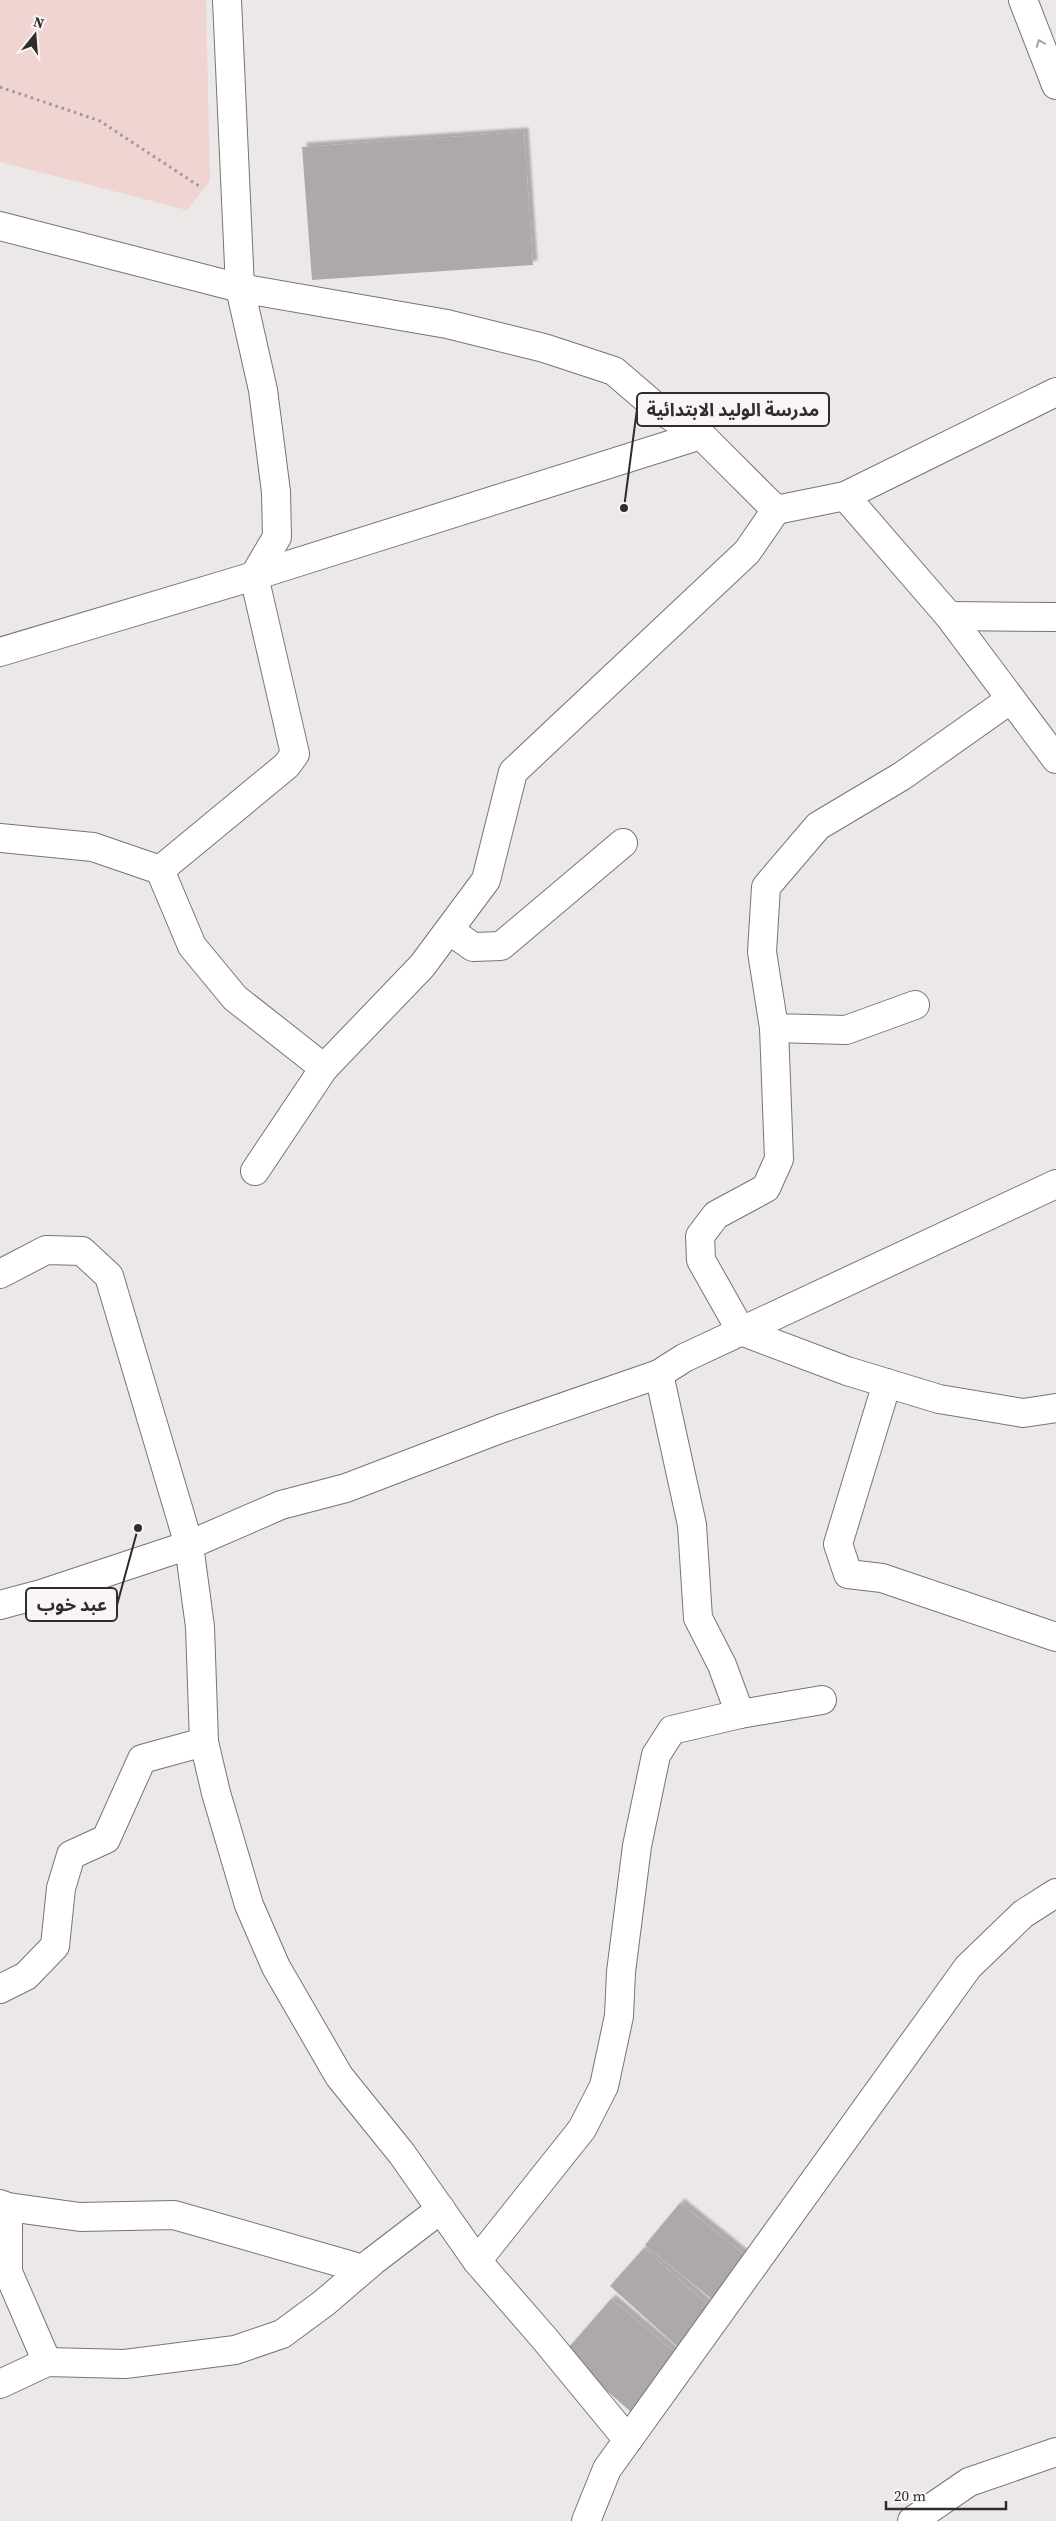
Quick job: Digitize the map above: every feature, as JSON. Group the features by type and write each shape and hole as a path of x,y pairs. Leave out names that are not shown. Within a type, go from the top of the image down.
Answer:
{"street":[{"path":"160,870 286,766 295,754 254,576 276,537 276,492 263,390 240,288 227,0"},
{"path":"1023,0 1056,85"},
{"path":"0,226 240,288 447,324 544,348 614,371 656,407 700,435 776,510"},
{"path":"254,1171 324,1068 422,966 486,880 513,772 747,552 776,510 845,496 1056,392"},
{"path":"0,652 254,576 700,435"},
{"path":"845,496 948,616 1056,759"},
{"path":"948,616 1056,617"},
{"path":"1011,699 902,776 818,826 766,887 762,952 774,1028 779,1159 766,1188 716,1215 700,1236 701,1260 741,1331 847,1371 939,1399 1023,1413 1056,1408"},
{"path":"0,838 93,847 160,870 192,946 235,998 324,1068"},
{"path":"449,930 472,948 501,946 623,843"},
{"path":"774,1028 846,1030 915,1005"},
{"path":"0,1605 41,1594 189,1544 281,1505 346,1488 500,1429 659,1374 684,1358 1056,1184"},
{"path":"0,1274 46,1250 82,1250 109,1276 189,1544 200,1627 204,1742 216,1793 249,1905 276,1967 339,2076 402,2154 477,2260 628,2440"},
{"path":"659,1374 692,1524 698,1618 722,1665 740,1714"},
{"path":"888,1383 838,1544 848,1574 882,1578 1056,1637"},
{"path":"477,2260 582,2129 604,2086 619,2016 621,1972 630,1891 656,1754 672,1730 740,1714 822,1700"},
{"path":"0,1989 26,1976 55,1946 61,1888 71,1855 106,1839 142,1759 204,1742"},
{"path":"586,2521 607,2469 968,1967 1023,1914 1056,1893"},
{"path":"47,2362 8,2272 4,2206 80,2217 174,2216 363,2269"},
{"path":"0,2384 47,2362 125,2364 235,2350 282,2334 324,2303 363,2269 441,2209"},
{"path":"912,2521 969,2482 1056,2452"}],"path":[{"path":"0,87 100,121 197,182 202,190"}],"shaded area":[{"path":"0,0 206,0 210,181 187,210 0,162"}],"building":[{"path":"524,132 533,265 312,280 302,147"},
{"path":"680,2203 747,2257 713,2300 645,2245"},
{"path":"644,2248 712,2309 678,2347 610,2286"},
{"path":"611,2299 679,2356 631,2412 564,2353"}],"place":[{"name":"مدرسة الوليد الابتدائية","path":"624,508"},
{"name":"عبد خوب","path":"138,1528"}]}
